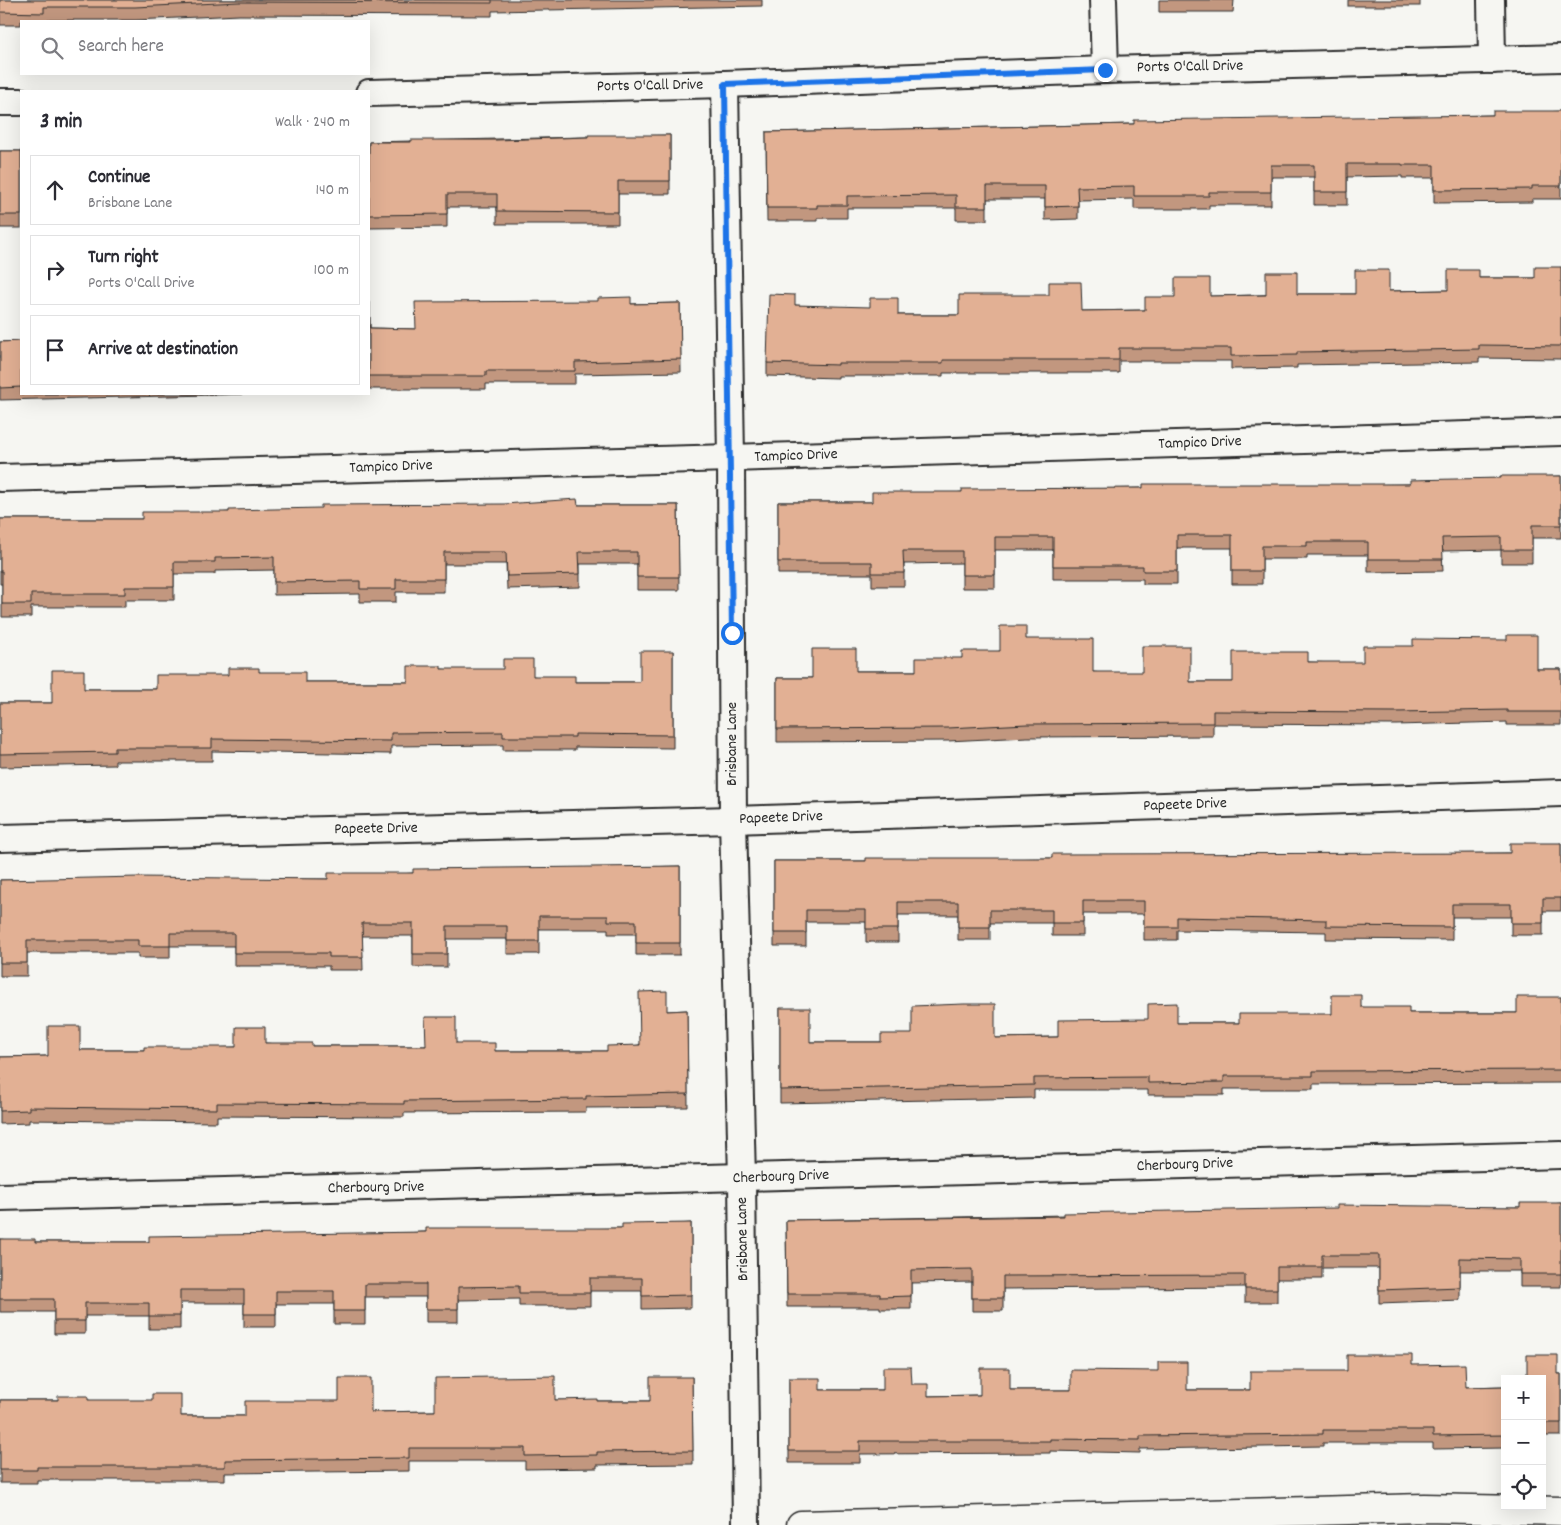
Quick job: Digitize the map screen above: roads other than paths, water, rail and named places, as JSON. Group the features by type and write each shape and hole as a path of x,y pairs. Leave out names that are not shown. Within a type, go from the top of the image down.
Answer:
{"street":[{"path":"1103,0 1105,70"},
{"path":"1491,0 1492,60"},
{"name":"Ports O'Call Drive","path":"370,93 1561,58"},
{"name":"Brisbane Lane","path":"725,84 731,458 733,820 742,1178 746,1525"},
{"path":"0,102 20,102"},
{"name":"Tampico Drive","path":"0,478 731,458 1561,432"},
{"name":"Papeete Drive","path":"0,838 733,820 1561,793"},
{"name":"Cherbourg Drive","path":"0,1197 1561,1154"},
{"path":"801,1525 1424,1508 1561,1510"}]}
